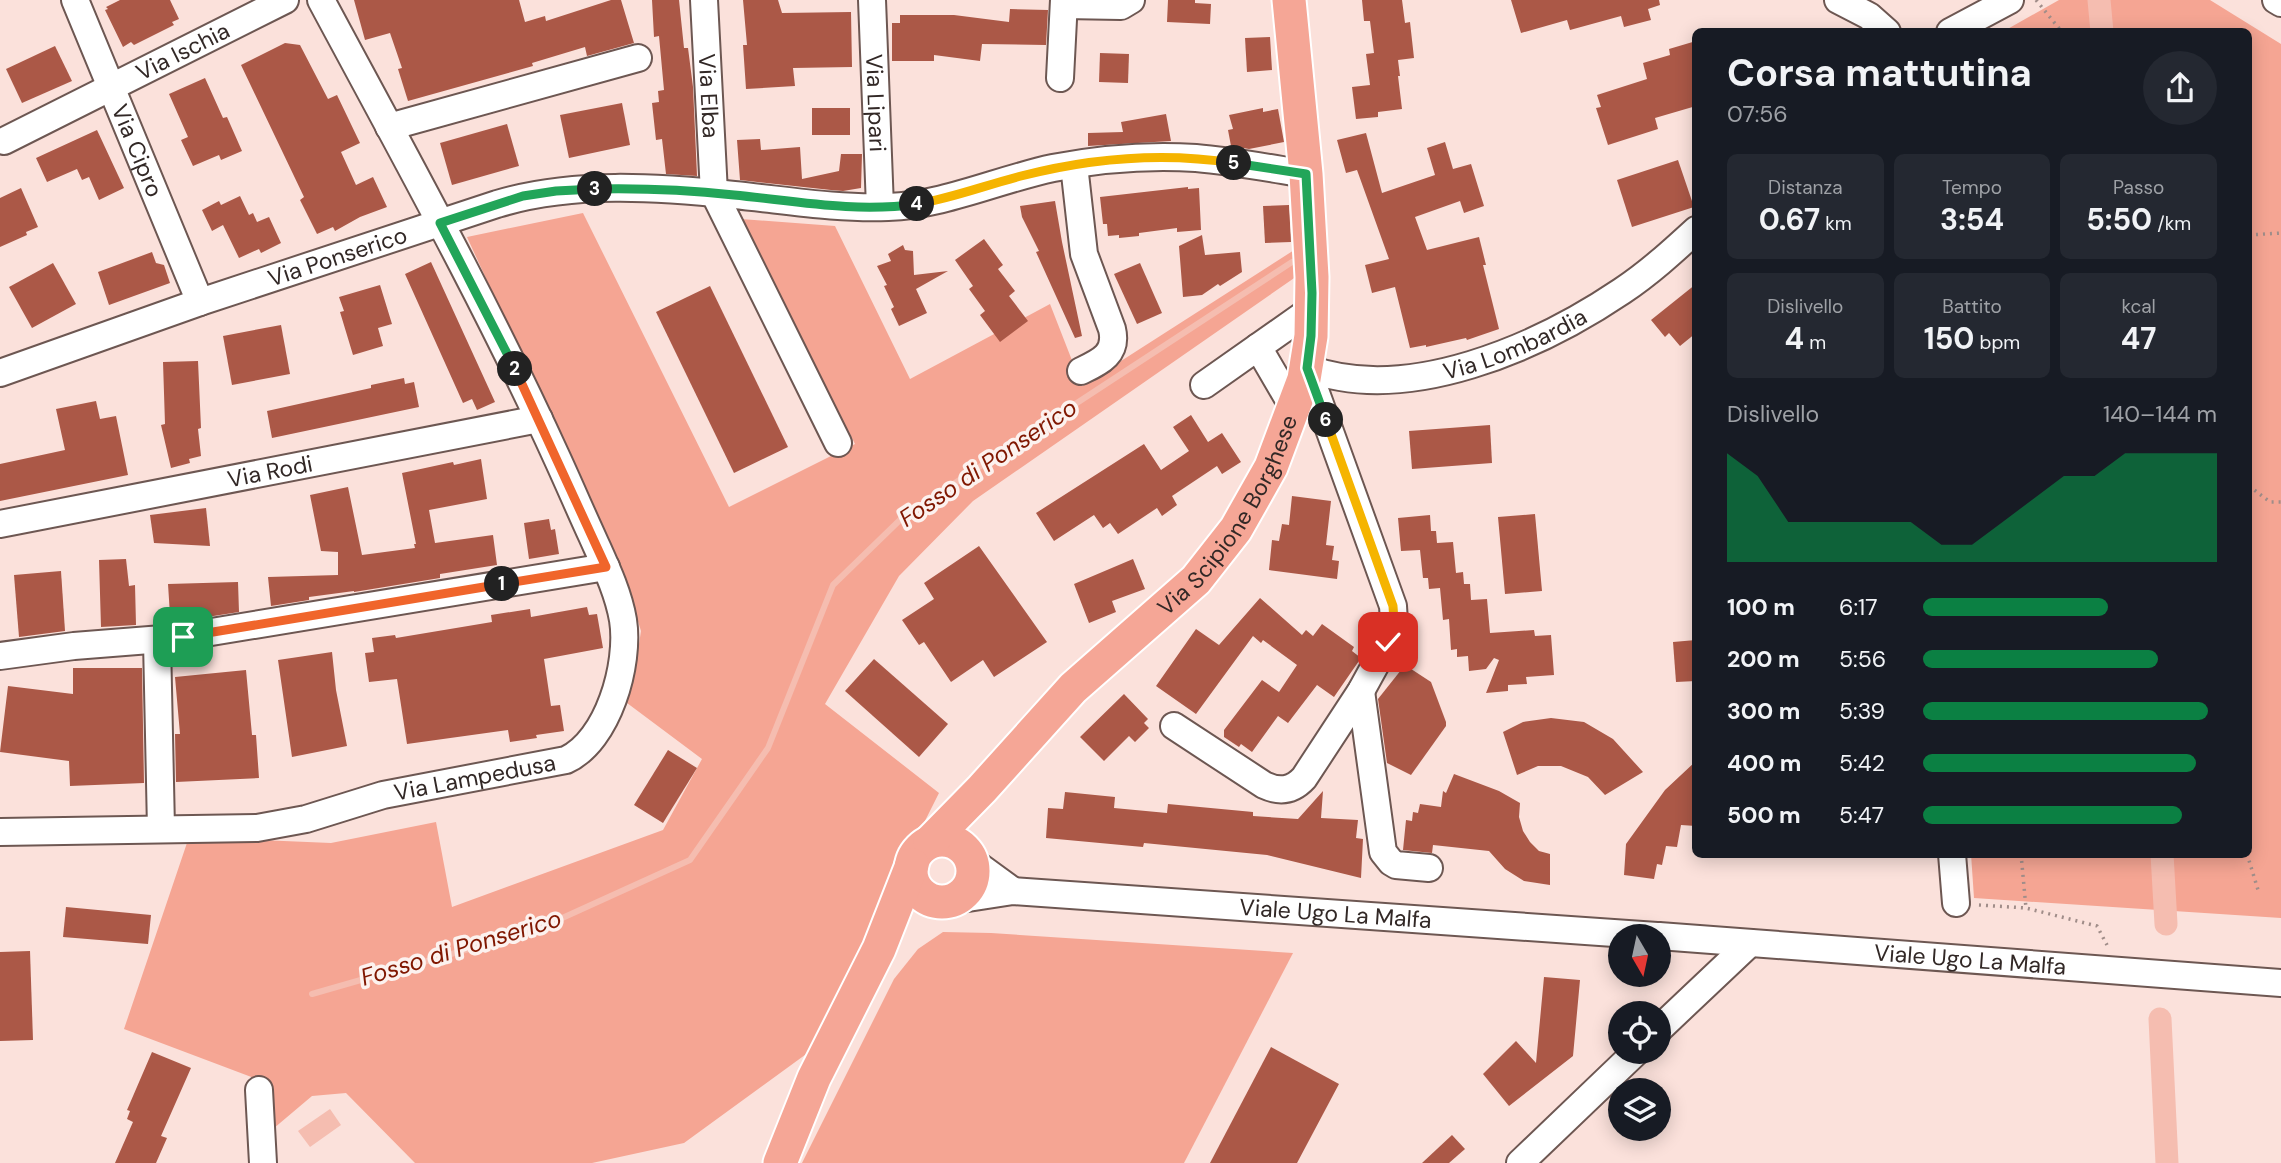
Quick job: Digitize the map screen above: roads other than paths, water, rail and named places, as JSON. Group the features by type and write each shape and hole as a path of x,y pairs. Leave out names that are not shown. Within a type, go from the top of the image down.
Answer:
{"main road":[{"name":"Via Scipione Borghese","path":"780,1163 814,1078 879,949 982,789 1073,688 1196,580 1237,529 1271,467 1307,368 1311,336 1306,174 1289,0"},
{"path":"943,853 973,880 963,895 947,901 929,899 914,885 911,875 943,853"},
{"name":"Via Scipione Borghese","path":"879,949 901,926 919,913 947,901"}],"street":[{"name":"Via Cipro","path":"75,0 200,302"},
{"name":"Via Ischia","path":"4,141 285,0"},
{"name":"Via Lampedusa","path":"0,832 273,827 383,795 550,765 577,755 601,726 612,698 622,662 623,621 606,567 539,419 440,223 321,0"},
{"name":"Via Elba","path":"704,0 714,193"},
{"name":"Via Lipari","path":"872,0 880,207"},
{"path":"1060,79 1064,3 1121,6 1131,0"},
{"path":"1838,0 1869,16 1882,28"},
{"path":"1958,28 2010,0"},
{"path":"2276,0 2281,3"},
{"path":"389,127 638,58"},
{"name":"Via Ponserico","path":"0,373 200,302 523,196 556,191 620,189 714,193 826,205 880,207 933,201 1011,178 1074,165 1123,159 1209,159 1306,174"},
{"path":"1074,165 1083,246 1114,341 1105,359 1081,371"},
{"path":"714,193 838,443"},
{"name":"Via Lombardia","path":"1307,368 1350,379 1393,379 1438,372 1499,354 1558,328 1608,300 1659,263 1692,234"},
{"path":"1204,385 1312,309"},
{"path":"1258,346 1293,407"},
{"path":"1174,726 1264,785 1286,790 1304,778 1361,691 1390,638 1394,622 1393,606 1307,368"},
{"name":"Via Rodi","path":"0,524 539,419"},
{"path":"0,656 157,641 606,567"},
{"path":"157,641 161,829"},
{"path":"1361,691 1383,852 1396,865 1429,868"},
{"path":"943,853 1013,891"},
{"path":"1952,858 1955,903"},
{"name":"Viale Ugo La Malfa","path":"947,901 1013,891 1608,933"},
{"name":"Viale Ugo La Malfa","path":"1671,937 2281,983"},
{"path":"1671,1019 1750,943"},
{"path":"1520,1163 1623,1064"},
{"path":"259,1090 263,1163"}],"waterway":[{"path":"2099,0 2102,28"},
{"name":"Fosso di Ponserico","path":"312,994 538,929 690,860 768,748 833,585 903,517 1292,262"},
{"path":"2162,858 2166,924"},
{"path":"2160,1019 2167,1163"}]}
